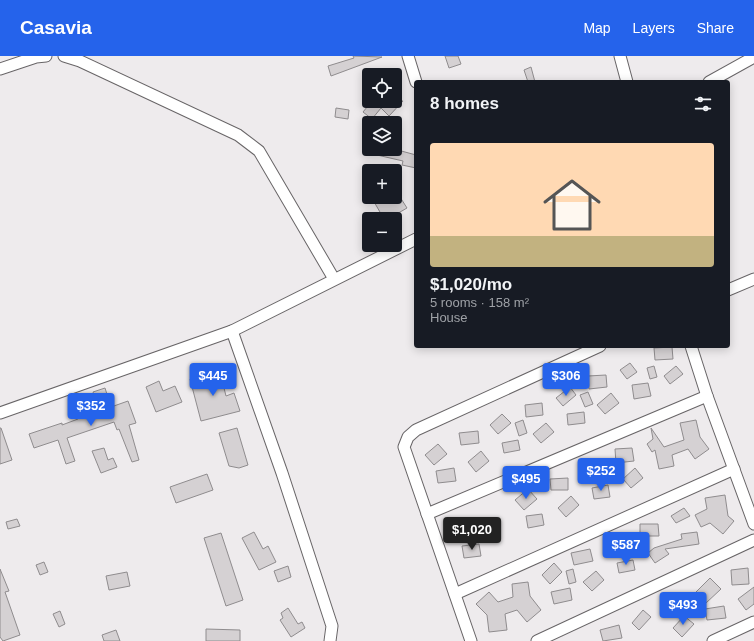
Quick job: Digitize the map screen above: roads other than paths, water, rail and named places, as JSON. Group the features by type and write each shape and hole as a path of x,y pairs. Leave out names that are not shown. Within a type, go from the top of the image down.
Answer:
{"street":[{"path":"0,69 36,57 46,56"},
{"path":"64,56 80,61 238,135 259,151 334,279"},
{"path":"408,56 415,80"},
{"path":"620,56 626,80"},
{"path":"713,80 754,57"},
{"path":"0,414 232,331 414,240"},
{"path":"730,289 754,278"},
{"path":"232,331 282,473 330,619 332,626 330,641"},
{"path":"471,641 404,447 408,437 416,430 596,348"},
{"path":"692,348 707,396 754,524"},
{"path":"427,514 707,396"},
{"path":"455,594 734,469"},
{"path":"537,641 754,540"},
{"path":"713,641 754,622"}]}
